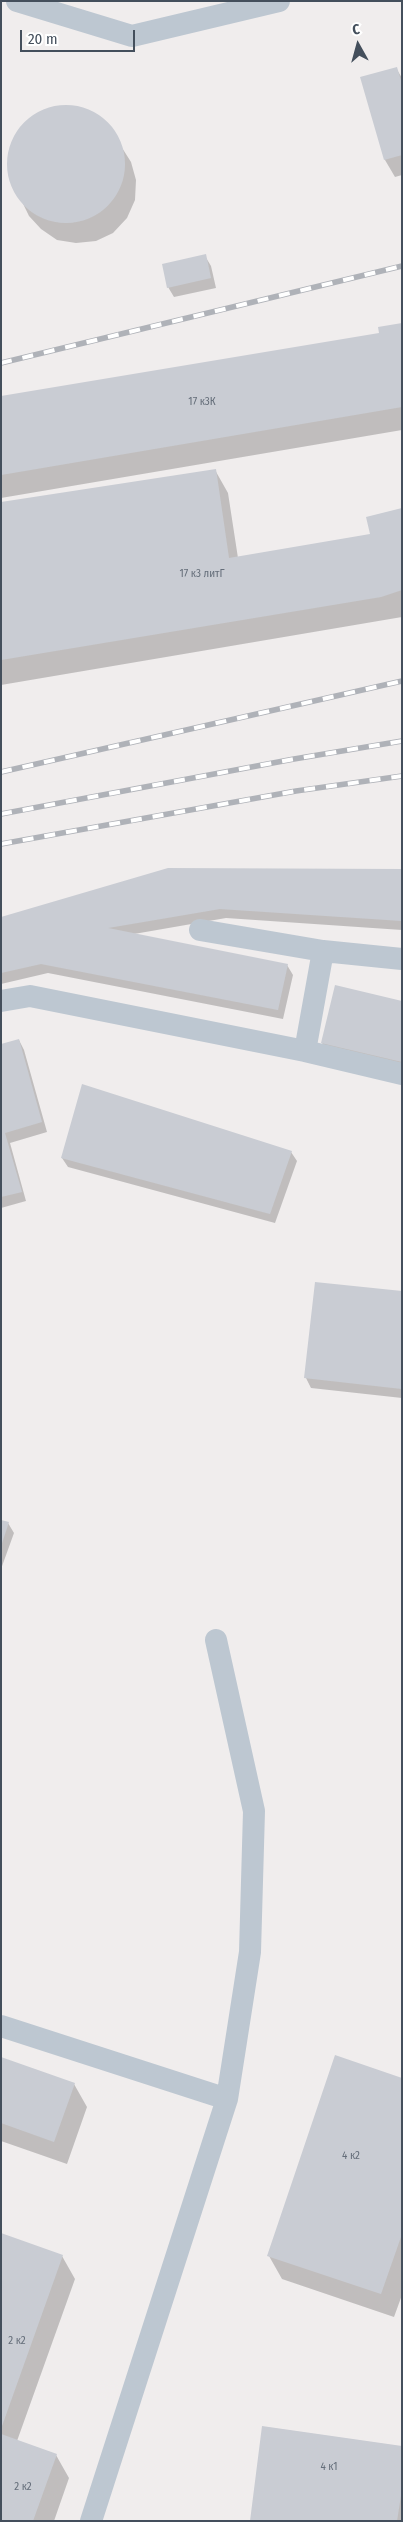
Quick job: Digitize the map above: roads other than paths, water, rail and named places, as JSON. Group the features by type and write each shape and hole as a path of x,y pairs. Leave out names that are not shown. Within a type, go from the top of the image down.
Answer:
{"lane":[{"path":"18,1 132,36 279,1"},
{"path":"200,930 323,951 402,959"},
{"path":"305,1051 323,951"},
{"path":"1,1001 30,996 305,1051 402,1074"},
{"path":"91,2521 227,2099 250,1952 254,1811 216,1640"},
{"path":"1,2026 227,2099"}],"railway":[{"path":"1,363 402,266"},
{"path":"1,772 402,681"},
{"path":"1,814 294,759 402,741"},
{"path":"1,844 296,791 402,776"}]}
